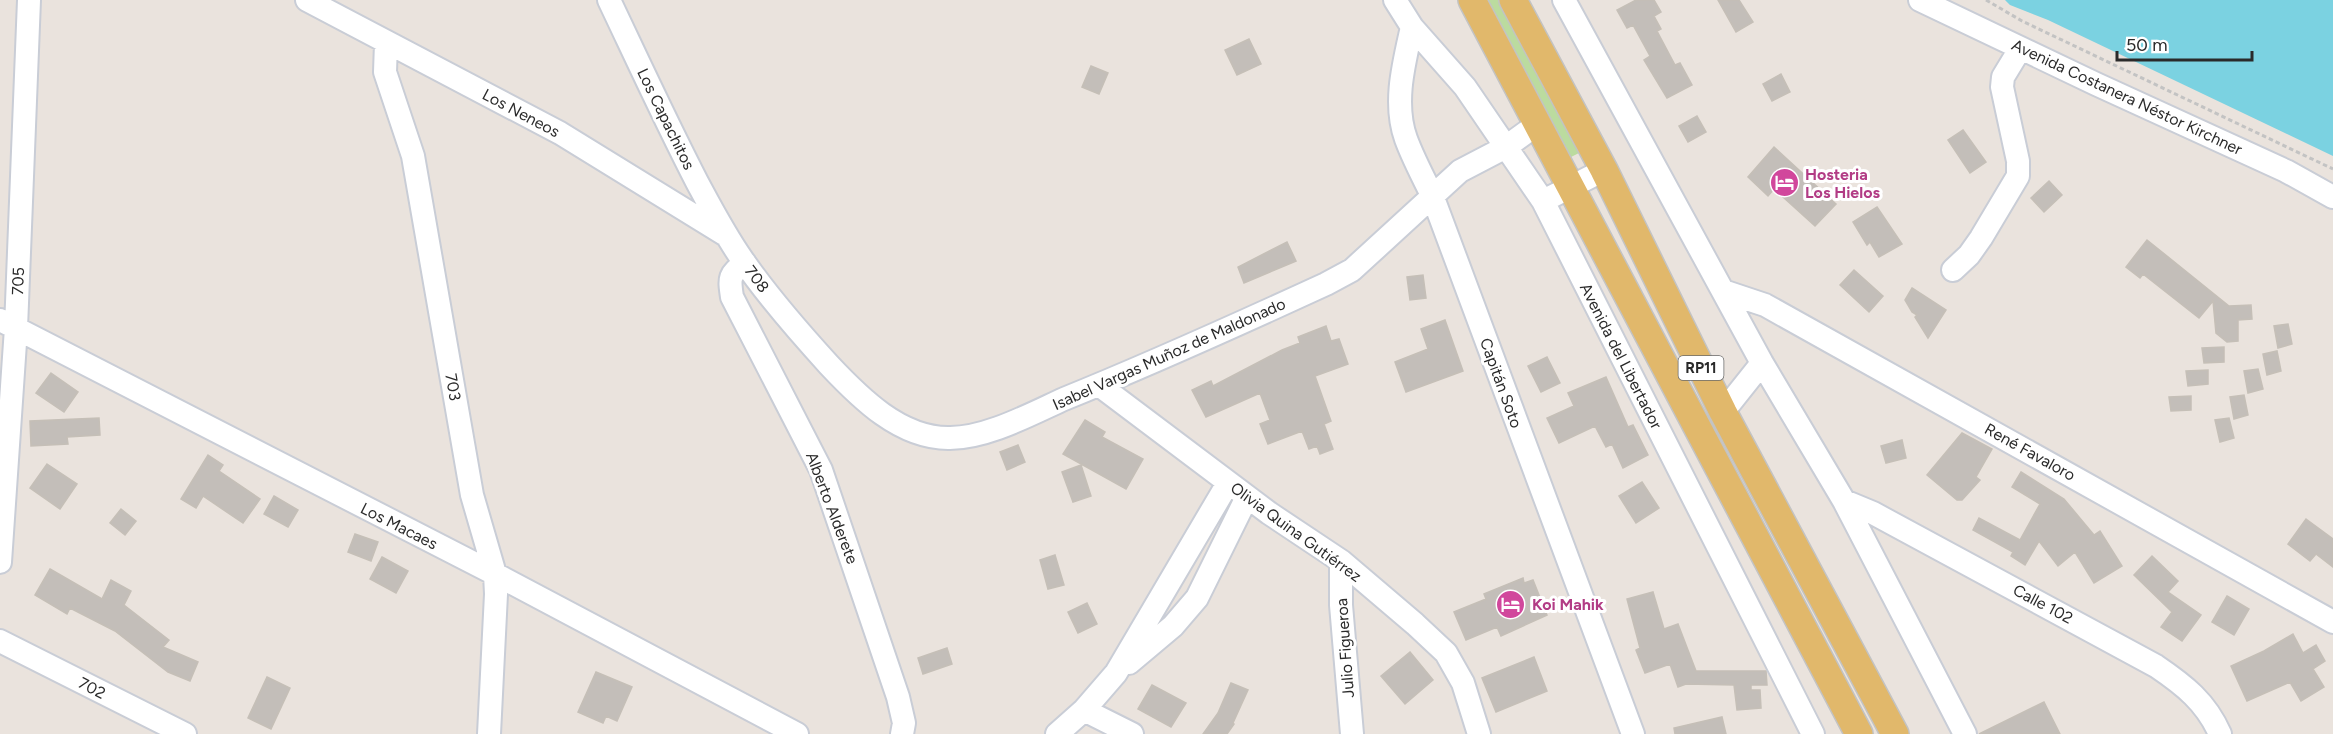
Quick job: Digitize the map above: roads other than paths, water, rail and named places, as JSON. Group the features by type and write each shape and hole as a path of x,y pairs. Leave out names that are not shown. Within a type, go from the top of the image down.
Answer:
{"main road":[{"name":"Avenida del Libertador","path":"1473,0 1858,734"},
{"name":"RP11","path":"1513,0 1604,170 1723,412 1895,734"}],"street":[{"name":"705","path":"0,562 8,324 29,0"},
{"name":"Los Neneos","path":"307,0 560,133 728,236"},
{"name":"Los Capachitos","path":"609,0 677,144 728,236"},
{"name":"Avenida del Libertador","path":"1395,0 1412,27 1465,87 1543,201 1813,734"},
{"path":"1564,0 1762,363 1844,501 1965,734"},
{"name":"Avenida Costanera Néstor Kirchner","path":"1920,0 2286,171 2333,197"},
{"name":"Capitán Soto","path":"1412,27 1402,73 1400,102 1405,137 1432,195 1633,734"},
{"name":"703","path":"386,43 385,72 413,156 472,495 495,574 489,734"},
{"path":"1953,270 1969,255 1981,238 2018,176 2018,161 2001,87 2003,77 2020,48"},
{"name":"Isabel Vargas Muñoz de Maldonado","path":"788,321 866,401 888,418 921,434 948,438 977,434 1164,358 1352,270 1460,171 1506,147 1539,123"},
{"path":"1543,201 1604,170"},
{"name":"708","path":"728,236 788,321"},
{"name":"Alberto Alderete","path":"745,263 734,272 729,280 732,297 821,470 898,697 904,723 903,734"},
{"name":"René Favaloro","path":"1723,291 1765,305 2333,622"},
{"name":"Los Macaes","path":"8,324 495,574 797,734"},
{"path":"1723,412 1762,363"},
{"name":"Olivia Quina Gutiérrez","path":"1098,385 1247,497 1341,561 1415,624 1446,653 1463,683 1479,734"},
{"path":"1116,673 1228,483"},
{"path":"1057,734 1084,710 1116,673 1173,626 1197,598 1247,497"},
{"name":"Calle 102","path":"1844,501 1873,513 2156,666 2187,687 2203,706 2220,734"},
{"name":"Julio Figueroa","path":"1341,561 1341,605 1352,734"},
{"name":"702","path":"0,641 185,734"},
{"path":"1084,710 1132,734"}],"water":[{"path":"2005,0 2333,0 2333,156 2048,20 2010,5"}],"place":[{"name":"Hosteria Los Hielos","path":"1784,183"},
{"name":"Koi Mahik","path":"1511,604"}]}
